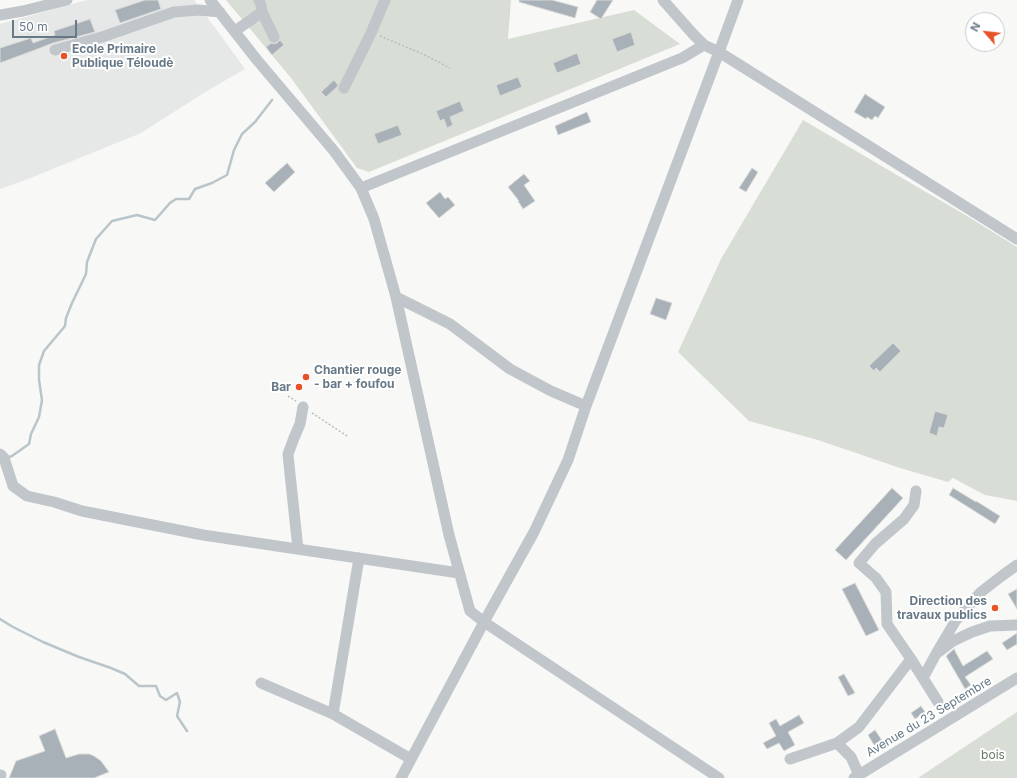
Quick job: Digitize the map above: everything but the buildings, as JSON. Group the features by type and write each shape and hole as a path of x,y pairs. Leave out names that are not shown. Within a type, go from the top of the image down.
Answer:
{"street":[{"path":"0,15 67,0"},
{"path":"210,0 257,60 334,151 361,188 374,219 396,297 449,535 470,611 484,622 719,778"},
{"path":"259,0 262,12 274,37"},
{"path":"344,88 371,33 385,0"},
{"path":"663,0 704,45 719,52 1017,240"},
{"path":"401,778 534,532 568,460 586,406 738,0"},
{"path":"56,50 102,37 174,12 199,10 220,12"},
{"path":"235,31 262,12"},
{"path":"361,188 682,58 704,45"},
{"path":"396,297 450,324 510,369 551,391 586,406"},
{"path":"298,549 288,454 300,424 303,407"},
{"path":"0,454 4,458 14,486 27,496 54,502 82,511 203,535 459,573"},
{"path":"916,491 914,505 904,519 875,544 859,563 876,578 886,592 887,624 938,702"},
{"path":"332,714 359,558"},
{"path":"923,678 956,620 981,592 1017,564"},
{"path":"936,654 953,641 972,632 990,626 1017,625"},
{"path":"790,759 836,743 859,727 911,659"},
{"name":"Avenue du 23 Septembre","path":"857,776 1017,678"},
{"path":"261,683 332,714 411,759"},
{"path":"836,743 851,757 857,776"}],"path":[{"path":"371,33 396,42 450,68"},
{"path":"288,396 347,436"}],"shaded area":[{"name":"Ecole Primaire Publique Téloudè","path":"87,0 194,0 245,69 141,133 0,189 0,24"}],"green space":[{"path":"226,0 511,0 508,39 634,10 680,44 369,172 357,168 291,78"},
{"path":"803,120 1017,247 1017,501 985,495 953,478 948,482 900,468 818,440 749,421 678,352 721,259"},
{"name":"bois","path":"1017,712 1017,778 918,778"}],"waterway":[{"path":"6,458 12,456 29,444 31,434 39,417 42,400 39,380 39,365 44,351 65,326 66,318 72,303 86,274 87,262 96,239 112,221 137,215 155,220 170,203 176,199 189,199 195,189 212,183 227,175 234,150 242,134 255,122 272,100"},
{"path":"0,619 43,642 125,674 139,686 156,686 160,696 166,700 177,693 180,702 177,716 187,731"}],"place":[{"name":"Ecole Primaire Publique Téloudè","path":"64,56"},
{"name":"Chantier rouge - bar + foufou","path":"306,377"},
{"name":"Bar","path":"299,387"},
{"name":"Direction des travaux publics","path":"995,608"}]}
